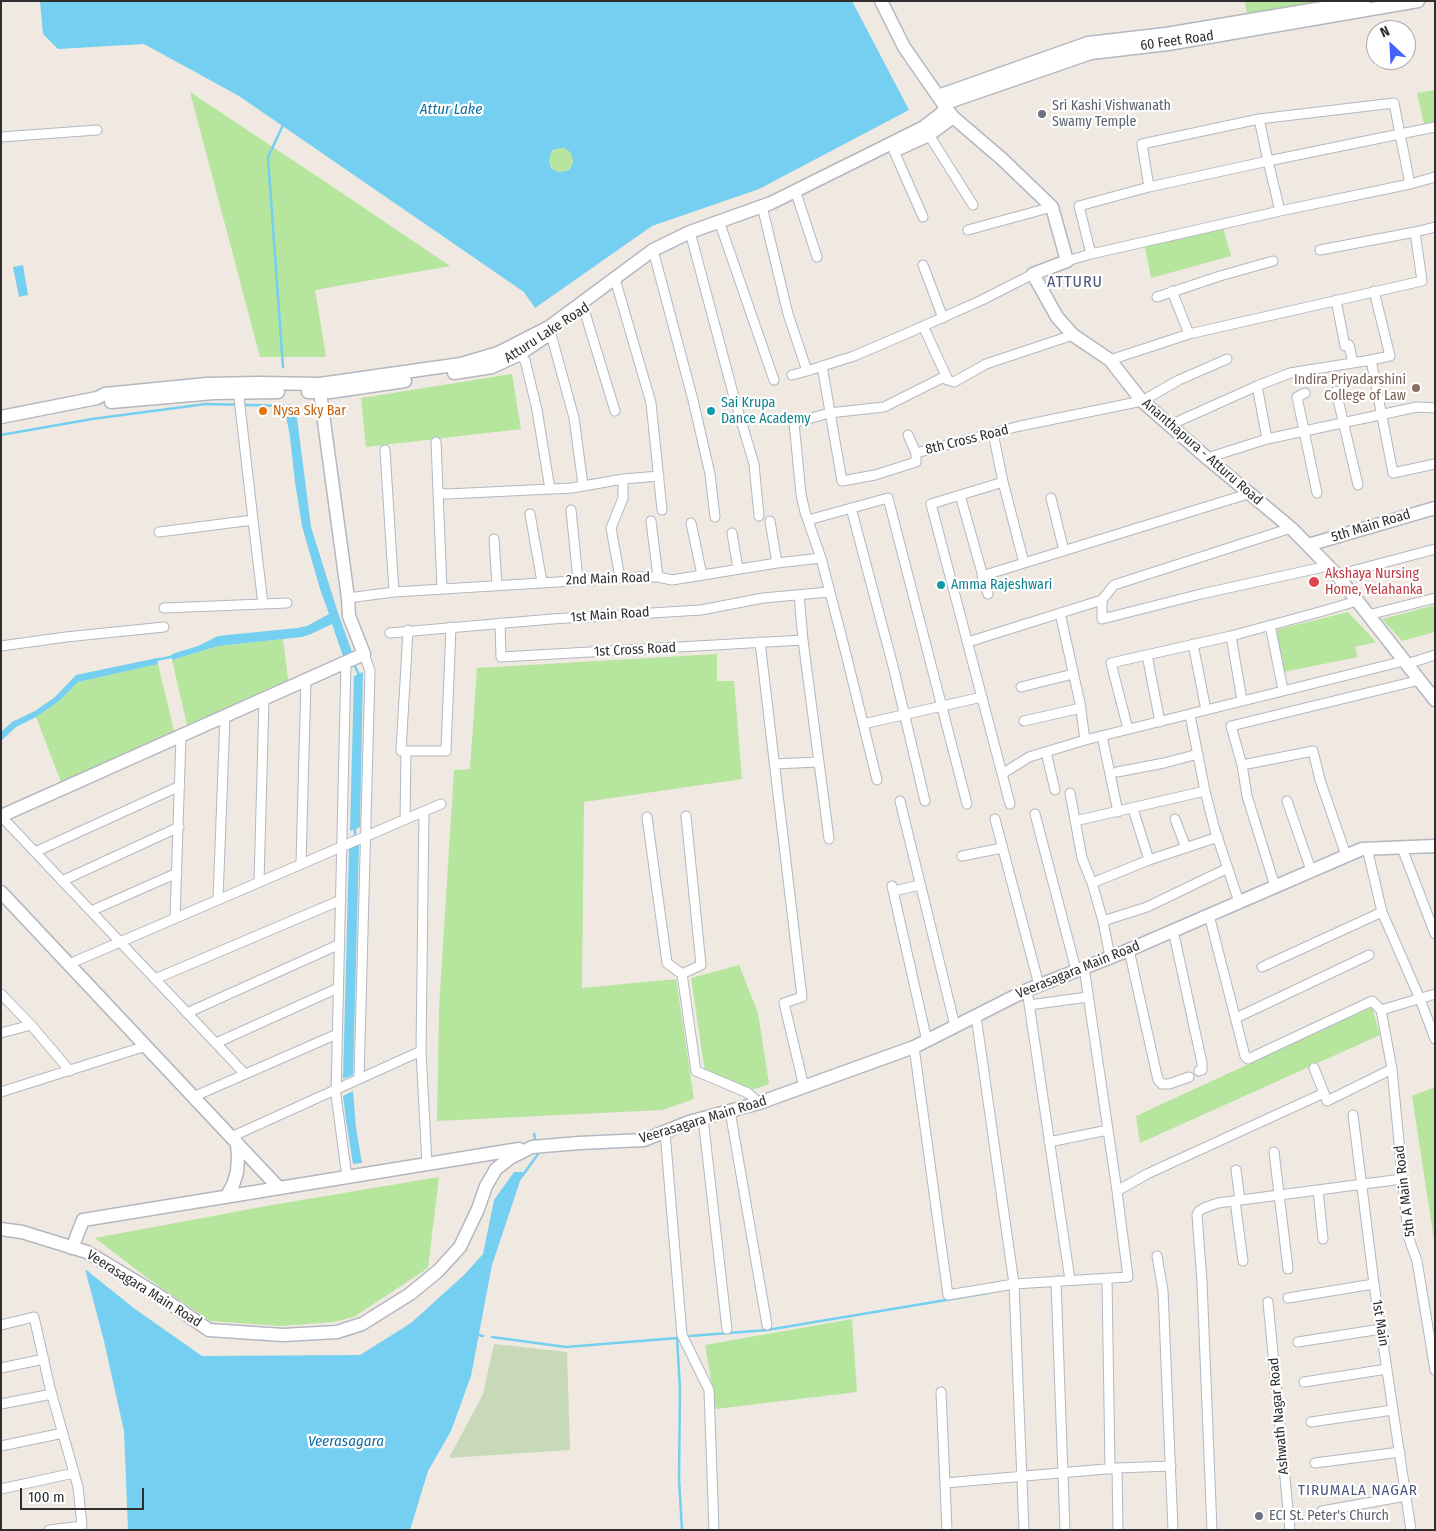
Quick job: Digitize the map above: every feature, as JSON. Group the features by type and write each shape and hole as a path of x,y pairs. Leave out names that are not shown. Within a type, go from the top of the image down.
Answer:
{"street":[{"path":"881,1 904,47 945,106 1052,208 1068,261"},
{"name":"60 Feet Road","path":"945,106 1088,43 1166,34 1364,1"},
{"name":"60 Feet Road","path":"945,106 1091,53 1177,42 1418,1"},
{"path":"1149,187 1142,144 1259,119 1394,103 1410,184"},
{"name":"Atturu Lake Road","path":"238,388 330,392 492,367 518,355 654,253 691,236 763,209 929,134 945,106"},
{"name":"Atturu Lake Road","path":"796,194 924,127 945,106"},
{"path":"1259,119 1280,211"},
{"path":"1091,254 1079,206 1149,187 1435,127"},
{"path":"1,137 97,130"},
{"path":"929,134 973,205"},
{"path":"894,151 923,217"},
{"path":"792,375 854,356 943,318 1033,274 1068,261 1091,254 1435,177"},
{"path":"796,194 817,257"},
{"path":"968,230 1052,208"},
{"path":"763,209 788,314 807,371"},
{"path":"720,225 774,380"},
{"path":"1320,250 1435,227"},
{"path":"1110,360 1189,334 1422,281 1415,232"},
{"path":"691,236 754,464 758,516"},
{"path":"654,253 693,400 710,474 715,517"},
{"path":"1157,297 1273,261"},
{"path":"924,265 943,318"},
{"name":"Ananthapura - Atturu Road","path":"1033,274 1057,317 1073,335 1110,360 1142,401 1291,528 1337,575 1405,662 1433,693"},
{"path":"615,282 651,403 662,510"},
{"path":"1172,291 1189,334"},
{"path":"1170,425 1290,373 1390,356 1374,291"},
{"path":"1336,300 1344,346 1349,345 1353,363"},
{"path":"583,306 615,411"},
{"path":"923,326 948,380"},
{"path":"550,330 574,418 583,485"},
{"name":"Atturu Lake Road","path":"1,417 97,398 107,402 214,393 238,388 320,384 461,364 498,353 550,330"},
{"path":"876,780 821,558 801,494 794,424 829,413 884,407 942,378 954,382 986,364 1073,335"},
{"path":"518,355 525,360 537,410 550,489"},
{"name":"8th Cross Road","path":"829,413 842,481 874,475 916,462 916,453 993,433 1142,401 1179,380 1227,359"},
{"path":"1371,360 1394,473 1435,464"},
{"path":"822,366 829,413"},
{"path":"1257,386 1267,439"},
{"path":"238,388 263,604"},
{"path":"1336,391 1358,485"},
{"path":"320,392 349,616 370,671 357,1080"},
{"path":"1305,393 1297,397 1317,493"},
{"path":"1207,458 1267,439 1344,422 1417,407 1435,408"},
{"path":"993,433 1024,563"},
{"path":"908,435 916,453"},
{"path":"436,442 442,588"},
{"path":"385,450 394,592"},
{"path":"438,493 572,488 623,479 659,476"},
{"path":"620,578 611,528 623,498 623,479"},
{"path":"1004,482 931,504 1010,804"},
{"path":"982,576 1251,493"},
{"path":"960,496 988,594"},
{"path":"808,520 888,498 968,804"},
{"path":"1051,498 1064,551"},
{"path":"851,508 905,714 925,801"},
{"name":"5th Main Road","path":"1308,545 1435,508"},
{"path":"571,510 578,580"},
{"path":"530,514 542,582"},
{"path":"159,532 253,520"},
{"path":"651,521 658,577"},
{"path":"770,521 777,563"},
{"path":"691,523 702,575"},
{"path":"968,642 1102,600 1114,585 1291,528"},
{"path":"732,533 738,569"},
{"path":"494,539 497,585"},
{"path":"1337,575 1435,548"},
{"name":"2nd Main Road","path":"348,598 442,588 542,582 658,577 672,580 821,558"},
{"path":"1102,600 1102,619 1201,594 1328,566"},
{"name":"1st Main Road","path":"390,632 701,610 763,598 829,592"},
{"path":"799,595 803,640 829,839"},
{"path":"1368,615 1435,598"},
{"path":"1128,729 1111,663 1231,636 1357,601"},
{"path":"164,608 287,603"},
{"path":"1060,613 1081,708 1085,740"},
{"name":"1st Cross Road","path":"500,623 501,657 803,640"},
{"path":"1270,625 1283,690"},
{"path":"1,646 164,627"},
{"path":"408,630 401,751 446,751 451,627"},
{"path":"1231,636 1242,700"},
{"path":"760,642 802,997 784,1003 804,1087"},
{"path":"1193,644 1206,710"},
{"path":"245,1074 1,816 364,654"},
{"path":"1147,655 1160,722"},
{"path":"1002,774 1029,757 1085,740 1283,690 1435,655"},
{"path":"346,662 346,844 341,900 337,1034 339,1088 347,1178"},
{"path":"1021,687 1074,674"},
{"path":"301,864 306,680"},
{"path":"1274,886 1247,796 1242,765 1232,726 1420,680"},
{"path":"863,724 982,697"},
{"path":"258,882 264,699"},
{"path":"1024,721 1081,708"},
{"path":"1190,714 1205,792 1239,902"},
{"path":"218,899 225,716"},
{"path":"176,917 181,736"},
{"path":"1102,736 1118,812"},
{"path":"405,819 406,751"},
{"path":"1242,765 1313,751 1320,780 1346,856"},
{"path":"1046,752 1055,790"},
{"path":"1117,772 1198,754"},
{"path":"774,764 819,762"},
{"path":"35,852 180,786"},
{"path":"1075,821 1205,792"},
{"path":"1070,793 1082,858 1092,883 1103,921 1110,957"},
{"path":"900,801 955,1026"},
{"path":"1287,801 1311,870"},
{"path":"69,964 441,804"},
{"path":"1133,808 1148,860"},
{"path":"424,811 421,1051 427,1164"},
{"path":"914,1047 948,1295 1014,1284 1128,1277 1088,998 1035,814"},
{"path":"682,974 701,965 686,816"},
{"path":"647,817 667,963 682,974 696,1071 748,1093 758,1103"},
{"path":"994,819 1033,987 1029,1005 1070,1280"},
{"path":"1175,819 1186,848"},
{"path":"62,880 179,827"},
{"path":"1092,883 1148,860 1218,837"},
{"name":"Veerasagara Main Road","path":"1,1228 22,1232 87,1252 158,1295 209,1330 282,1335 337,1332 362,1324 410,1294 438,1271 460,1247 478,1209 486,1186 496,1169 510,1158 532,1147 644,1140 689,1122 758,1103 914,1047 1033,987 1129,950 1362,848 1435,846"},
{"path":"962,856 1002,848"},
{"path":"1367,848 1382,912 1420,999 1435,1039"},
{"path":"1402,848 1435,934"},
{"path":"1103,921 1148,907 1228,868"},
{"path":"91,911 177,873"},
{"path":"920,885 893,889 928,1041"},
{"path":"1,892 279,1188"},
{"path":"155,979 341,900"},
{"path":"1262,967 1382,912"},
{"path":"1209,915 1245,1056 1248,1059 1372,1001 1381,1010 1435,994"},
{"path":"1173,930 1202,1063 1202,1070 1199,1071"},
{"path":"187,1013 340,944"},
{"path":"1129,950 1158,1080 1162,1084 1169,1084 1189,1077"},
{"path":"1236,1018 1370,954"},
{"path":"216,1043 338,988"},
{"path":"1,994 31,1025 70,1071"},
{"path":"1029,1005 1088,998"},
{"name":"5th A Main Road","path":"1381,1010 1392,1069 1408,1236 1417,1261 1435,1370"},
{"path":"976,1016 1014,1284 1024,1530"},
{"path":"1,1033 31,1025"},
{"path":"193,1097 337,1034"},
{"path":"1,1092 146,1046"},
{"path":"234,1140 339,1088 421,1051"},
{"path":"1314,1068 1328,1101 1392,1069"},
{"path":"1117,1191 1147,1174 1324,1093"},
{"path":"730,1111 766,1325"},
{"name":"1st Main","path":"1353,1115 1374,1284 1411,1530"},
{"path":"703,1118 727,1329"},
{"path":"1049,1142 1108,1130"},
{"path":"665,1132 682,1335 710,1390 714,1530"},
{"path":"226,1197 233,1185 237,1172 238,1157 234,1140"},
{"path":"72,1248 83,1220 532,1147"},
{"path":"1274,1152 1288,1269"},
{"path":"1236,1170 1243,1261"},
{"path":"1212,1530 1198,1215 1204,1208 1218,1203 1402,1179"},
{"path":"1318,1190 1323,1239"},
{"path":"1157,1256 1163,1291 1173,1530"},
{"path":"1107,1278 1113,1469 1118,1530"},
{"path":"1056,1281 1065,1530"},
{"path":"1288,1298 1374,1284"},
{"name":"Ashwath Nagar Road","path":"1268,1302 1290,1530"},
{"path":"1,1325 34,1317 52,1394 78,1487 82,1526 49,1530"},
{"path":"1298,1342 1381,1329"},
{"path":"1,1368 44,1360"},
{"path":"1304,1382 1387,1369"},
{"path":"941,1392 947,1530"},
{"path":"1,1404 52,1394"},
{"path":"1311,1422 1393,1410"},
{"path":"1,1446 63,1433"},
{"path":"1314,1463 1400,1452"},
{"path":"945,1483 1171,1466"},
{"path":"1,1489 74,1473"},
{"path":"1322,1511 1406,1496"}],"green space":[{"path":"1245,1 1340,1 1247,16"},
{"path":"1435,90 1435,122 1424,124 1417,93"},
{"path":"190,92 450,266 315,290 326,357 260,357"},
{"path":"561,148 570,151 573,160 570,169 561,172 552,169 549,160 552,151"},
{"path":"1223,228 1231,256 1151,278 1145,247"},
{"path":"512,374 521,429 366,447 361,398"},
{"path":"1435,605 1435,632 1402,641 1382,619"},
{"path":"1348,612 1376,642 1355,647 1358,657 1284,672 1275,630"},
{"path":"283,639 288,680 187,725 172,660 218,646"},
{"path":"717,654 717,681 734,681 742,779 584,802 582,988 676,979 694,1099 662,1110 437,1121 439,1008 454,770 470,769 477,668"},
{"path":"158,664 174,731 61,782 36,717 58,702 78,682"},
{"path":"739,965 758,1013 769,1084 752,1090 705,1072 691,978"},
{"path":"1372,1007 1380,1035 1140,1143 1136,1116"},
{"path":"1435,1087 1435,1246 1412,1096"},
{"path":"439,1177 428,1268 354,1317 333,1322 281,1326 210,1321 146,1277 95,1238 272,1205"},
{"path":"852,1319 857,1392 716,1409 705,1345"},
{"path":"494,1344 567,1352 570,1450 449,1458 483,1394"}],"water":[{"name":"Attur Lake","path":"40,1 852,1 909,110 759,189 652,226 535,308 524,292 239,96 144,44 58,49 43,34","holes":["564,148 570,152 573,163 569,170 558,172 551,168 549,161 553,150"]},
{"path":"23,265 28,295 19,297 13,267"},
{"path":"296,410 311,527 352,652 343,656 332,624 302,637 218,646 172,660 172,654 198,646 218,636 297,628 307,626 329,614 302,526 285,411"},
{"path":"157,658 158,664 78,682 58,702 36,717 16,727 1,741 1,732 12,722 35,711 55,697 76,675"},
{"path":"363,672 360,827 350,831 354,676"},
{"path":"359,844 353,1075 343,1079 349,848"},
{"path":"353,1091 356,1128 362,1163 353,1164 343,1096"},
{"name":"Veerasagara","path":"514,1172 523,1172 492,1265 471,1376 451,1431 428,1471 410,1530 128,1530 124,1431 104,1341 85,1269 135,1309 202,1356 360,1355 411,1323 464,1275 483,1254 494,1200"}],"waterway":[{"path":"283,367 268,157 284,123"},
{"path":"1,435 92,419 206,404 290,406 292,413"},
{"path":"156,660 175,656"},
{"path":"353,662 359,675"},
{"path":"355,826 355,838"},
{"path":"534,1134 536,1143"},
{"path":"520,1179 538,1154"},
{"path":"690,1336 767,1330 988,1293"},
{"path":"479,1335 483,1336"},
{"path":"492,1337 566,1347 677,1338 680,1389 679,1479 682,1530"}],"place":[{"name":"Sri Kashi Vishwanath Swamy Temple","path":"1042,114"},
{"name":"Indira Priyadarshini College of Law","path":"1416,388"},
{"name":"Nysa Sky Bar","path":"263,411"},
{"name":"Sai Krupa Dance Academy","path":"711,411"},
{"name":"Akshaya Nursing Home, Yelahanka","path":"1314,582"},
{"name":"Amma Rajeshwari","path":"941,585"},
{"name":"ECI St. Peter's Church","path":"1259,1516"}],"district":[{"name":"ATTURU","path":"1075,283"},
{"name":"TIRUMALA NAGAR","path":"1358,1491"}]}
